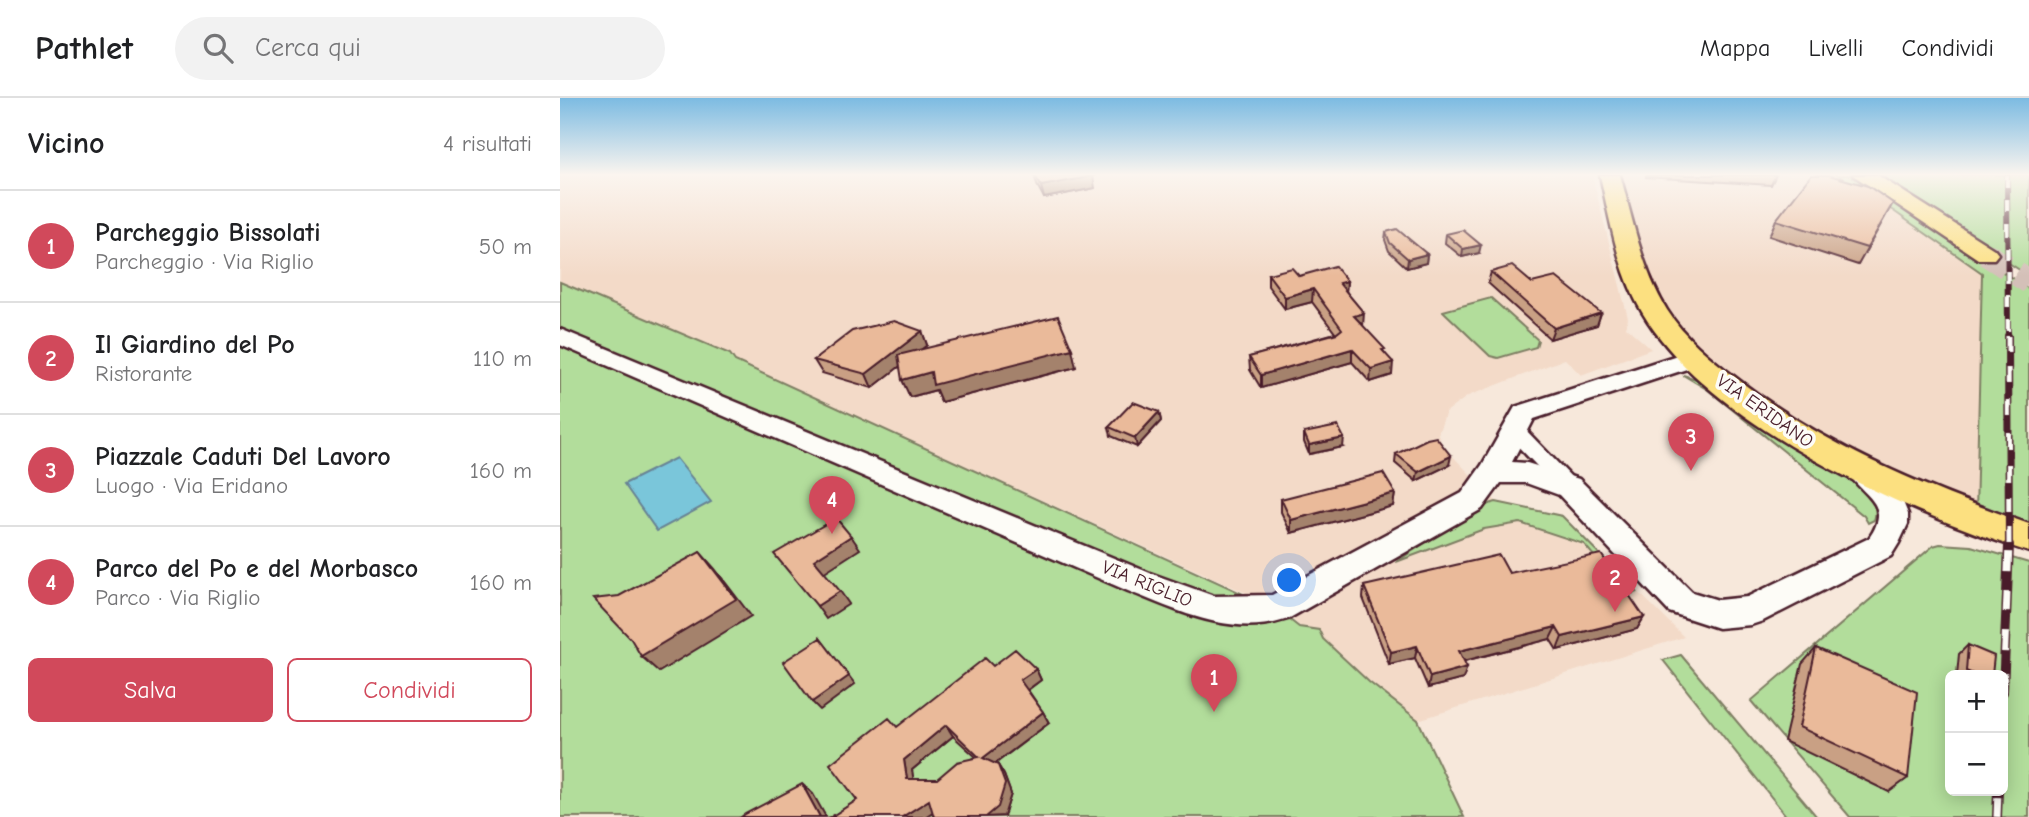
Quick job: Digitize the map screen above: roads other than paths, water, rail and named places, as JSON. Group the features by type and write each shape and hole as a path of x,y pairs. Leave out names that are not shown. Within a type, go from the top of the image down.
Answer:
{"main road":[{"name":"VIA ERIDANO","path":"1620,209 1649,301 1677,341 1693,358 1751,406 1860,470 1906,491 2029,538"},
{"path":"1915,209 1986,254"}],"street":[{"name":"VIA RIGLIO","path":"560,337 1139,582 1214,610 1276,609 1472,501 1493,472 1524,413 1693,358"},
{"path":"1515,430 1681,602 1718,614 1751,611 1880,547 1892,533 1895,522 1892,507 1882,491 1860,470"},
{"path":"1493,472 1527,472 1569,487"}],"water":[{"path":"676,458 711,502 657,531 624,484"}],"tunnel":[{"path":"1986,254 2029,282"}],"railway":[{"path":"2007,209 2008,338"},
{"path":"2008,336 2009,545"},
{"path":"2004,670 2009,545"},
{"path":"1997,817 1998,796"}],"place":[{"name":"Piazzale Caduti Del Lavoro","path":"1691,471"},
{"name":"Parco del Po e del Morbasco","path":"832,534"},
{"name":"Il Giardino del Po","path":"1615,612"},
{"name":"Parcheggio Bissolati","path":"1214,712"}]}
